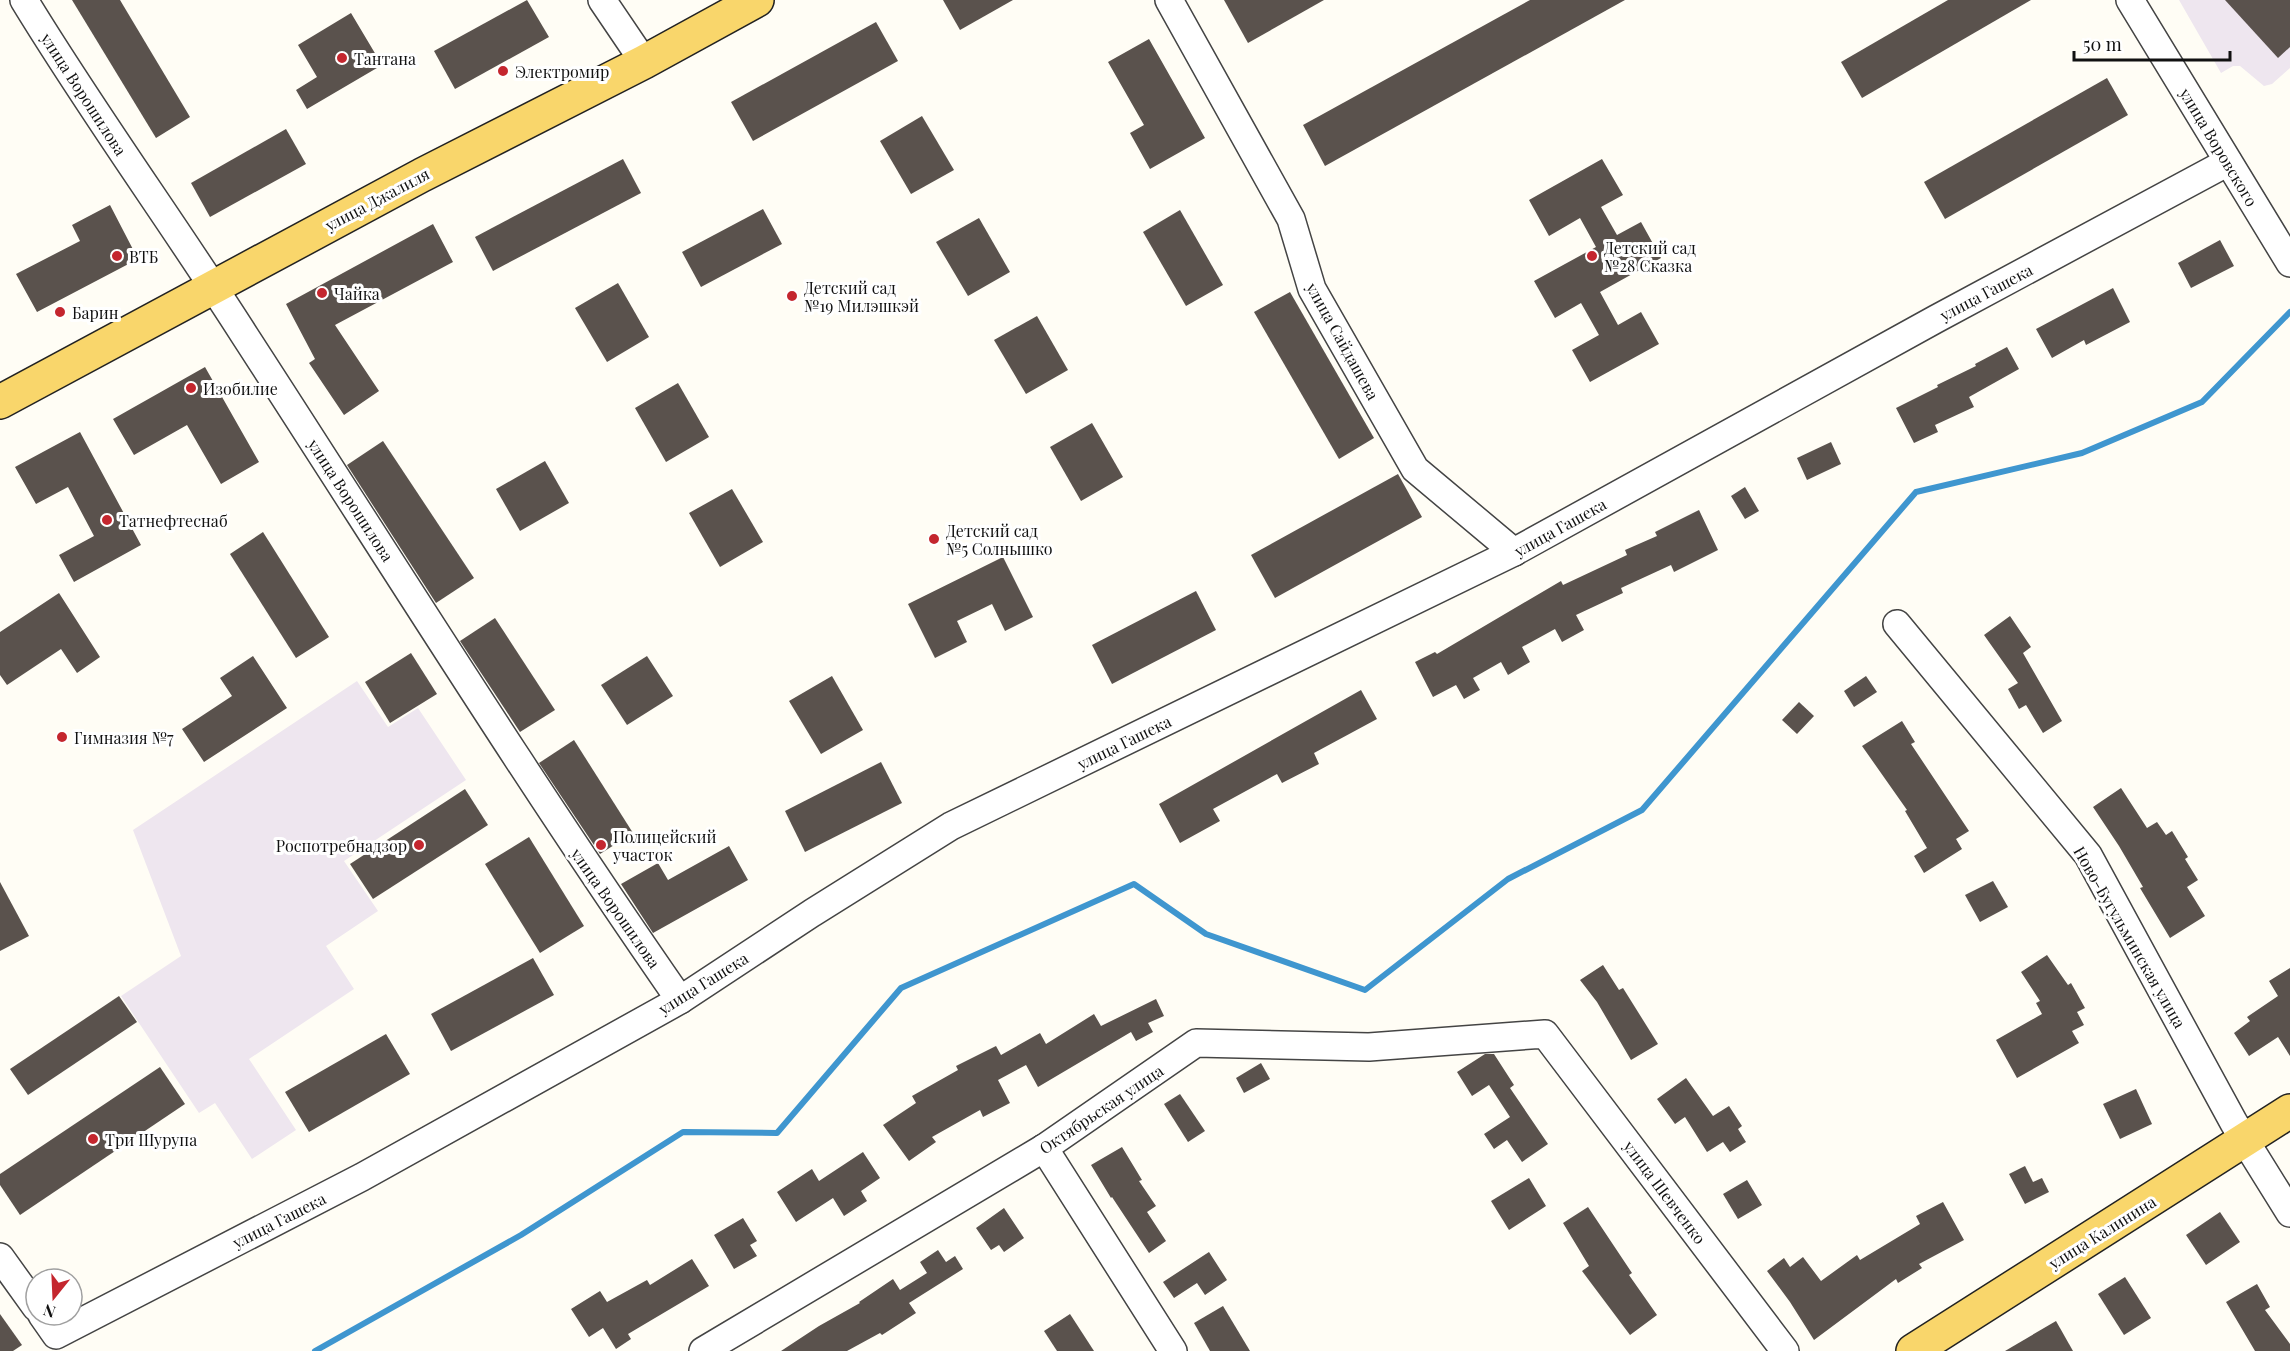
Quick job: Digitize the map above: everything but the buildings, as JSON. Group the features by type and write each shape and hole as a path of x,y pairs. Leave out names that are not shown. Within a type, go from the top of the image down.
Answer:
{"main road":[{"name":"улица Джалиля","path":"0,402 422,175 644,62 757,0"},
{"name":"улица Калинина","path":"1913,1351 2290,1112"}],"street":[{"name":"улица Ворошилова","path":"24,0 68,73 214,287 551,812 680,1000"},
{"path":"602,0 644,62"},
{"name":"улица Сайдашева","path":"1169,0 1291,219 1312,289 1415,469 1514,552"},
{"name":"улица Воровского","path":"2130,0 2290,263"},
{"name":"улица Гашека","path":"84,1321 362,1177 680,1000 812,913 951,826 1514,552 1936,319 2228,162"},
{"name":"Ново-Бугульминская улица","path":"1897,624 2088,855 2245,1141 2290,1213"},
{"name":"Октябрьская улица","path":"703,1351 1044,1148 1196,1043 1369,1047 1545,1034"},
{"name":"улица Шевченко","path":"1545,1034 1785,1351"},
{"path":"1044,1148 1173,1351"},
{"path":"0,1257 24,1290"},
{"name":"улица Гашека","path":"50,1327 56,1335 71,1327"}],"shaded area":[{"path":"2179,0 2290,0 2290,68 2272,84 2264,86 2240,66 2233,66 2221,73"},
{"path":"357,681 388,727 418,708 466,780 344,861 378,911 326,946 354,989 249,1059 296,1130 252,1159 215,1103 199,1113 121,996 181,956 133,830"}],"waterway":[{"path":"315,1351 521,1235 683,1132 777,1133 901,988 1134,884 1206,934 1365,990 1508,879 1642,810 1916,492 2082,453 2202,402 2290,312"}],"place":[{"name":"Тантана","path":"342,58"},
{"name":"Электромир","path":"503,71"},
{"name":"ВТБ","path":"117,256"},
{"name":"Детский сад №28 Сказка","path":"1592,256"},
{"name":"Чайка","path":"322,293"},
{"name":"Детский сад №19 Милэшкэй","path":"792,296"},
{"name":"Барин","path":"60,312"},
{"name":"Изобилие","path":"191,388"},
{"name":"Татнефтеснаб","path":"107,520"},
{"name":"Детский сад №5 Солнышко","path":"934,539"},
{"name":"Гимназия №7","path":"62,737"},
{"name":"Роспотребнадзор","path":"419,845"},
{"name":"Полицейский участок","path":"601,845"},
{"name":"Три Шурупа","path":"93,1139"}]}
